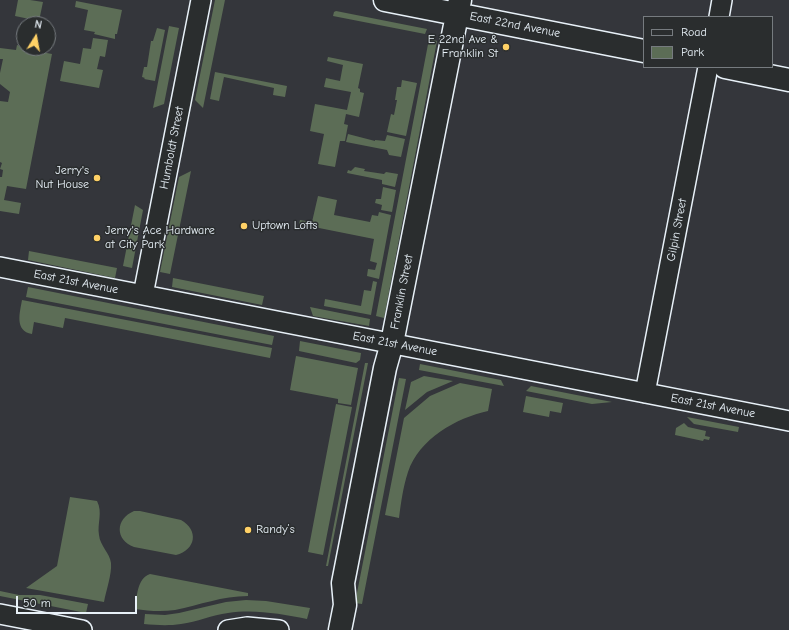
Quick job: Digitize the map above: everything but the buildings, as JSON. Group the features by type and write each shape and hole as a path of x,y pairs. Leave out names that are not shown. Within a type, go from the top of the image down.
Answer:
{"street":[{"name":"Humboldt Street","path":"143,295 201,0"},
{"name":"East 22nd Avenue","path":"385,0 458,7 643,51"},
{"path":"718,16 722,0"},
{"name":"Franklin Street","path":"340,630 345,605 343,582 458,7"},
{"name":"Gilpin Street","path":"645,393 708,68"},
{"path":"730,68 789,80"},
{"name":"East 21st Avenue","path":"0,267 789,421"},
{"name":"Franklin Street","path":"326,630 331,602 343,582"},
{"path":"0,614 82,630"},
{"path":"228,630 247,627 279,630"}],"green space":[{"path":"18,0 43,2 40,16 15,16"},
{"path":"215,0 225,0 203,108 195,100"},
{"path":"76,1 122,10 115,39 84,30 88,10 75,7"},
{"path":"336,11 427,29 425,34 333,16 334,12"},
{"path":"169,26 179,28 164,104 153,108"},
{"path":"157,28 165,30 155,81 144,79 145,78 142,77 144,67 147,67 151,41 153,41"},
{"path":"93,38 108,40 105,57 100,56 97,69 103,70 99,88 60,81 64,61 80,64 83,48 91,49"},
{"path":"429,39 437,41 384,318 376,316"},
{"path":"0,48 16,50 16,56 52,56 26,189 7,186 4,200 21,203 19,214 0,211 0,177 2,177 3,170 0,169 2,163 0,162 0,101 8,102 10,92 0,84 0,73 3,59 0,59"},
{"path":"328,57 363,64 358,88 360,89 360,92 364,93 359,117 346,114 344,124 348,125 345,141 340,141 335,167 318,164 324,134 310,131 315,104 347,110 351,92 324,87 326,78 340,81 343,65 327,61"},
{"path":"215,72 287,86 285,97 273,95 274,88 224,77 219,101 210,99"},
{"path":"402,80 417,83 406,136 387,132 391,114 394,115 397,100 395,100 397,87 401,87"},
{"path":"348,134 375,141 385,141 387,135 405,139 401,157 389,155 387,150 346,142"},
{"path":"355,167 365,169 364,171 384,174 386,172 398,174 395,187 382,184 382,180 347,173 348,170 351,171"},
{"path":"191,171 170,274 160,272 179,177"},
{"path":"383,187 396,190 392,212 381,210 382,205 375,203 376,199 381,199"},
{"path":"318,196 337,200 334,215 370,222 372,215 378,216 379,212 391,215 379,279 367,276 368,269 375,270 377,263 370,261 374,239 299,224 300,220 312,222"},
{"path":"135,205 143,210 132,268 123,266"},
{"path":"29,251 117,268 115,278 28,260"},
{"path":"173,278 264,296 262,305 172,287"},
{"path":"373,281 377,282 371,315 324,306 325,299 361,306 364,290 371,291"},
{"path":"28,287 274,336 272,345 26,297"},
{"path":"22,300 272,348 270,358 65,318 63,328 34,322 32,334 26,332 20,325"},
{"path":"310,307 370,319 369,326 313,316"},
{"path":"300,341 361,353 360,360 356,363 299,351"},
{"path":"296,356 358,368 351,405 338,403 338,399 290,390"},
{"path":"365,363 368,363 328,566 326,566"},
{"path":"420,364 501,380 504,386 419,370"},
{"path":"424,376 453,381 427,392 405,410 411,382"},
{"path":"399,378 406,379 362,604 355,603"},
{"path":"460,383 492,389 488,411 476,414 452,425 430,440 413,460 408,472 403,489 399,518 385,515 404,418 430,396"},
{"path":"531,386 612,402 592,404 526,391"},
{"path":"526,396 563,403 561,413 550,411 549,417 523,412"},
{"path":"336,404 352,407 323,555 308,552"},
{"path":"687,417 739,427 738,432 694,424"},
{"path":"684,423 688,427 706,431 705,436 710,437 709,440 704,439 703,441 675,435 676,428"},
{"path":"70,497 97,501 99,505 100,539 111,563 110,577 104,602 26,588 57,566"},
{"path":"134,511 181,520 187,524 193,534 193,539 188,549 176,555 134,547 128,544 123,540 120,529 123,519"},
{"path":"150,574 248,593 248,596 220,599 170,611 135,609 137,594 142,579"},
{"path":"0,591 19,595 40,595 88,604 86,613 0,596"},
{"path":"246,600 266,601 310,608 307,619 278,614 238,612 222,614 176,625 144,624 145,614 165,615 226,602"}],"place":[{"name":"E 22nd Ave & Franklin St","path":"506,47"},
{"name":"Jerry's Nut House","path":"97,178"},
{"name":"Uptown Lofts","path":"244,226"},
{"name":"Jerry's Ace Hardware at City Park","path":"97,238"},
{"name":"Randy’s","path":"248,530"}]}
